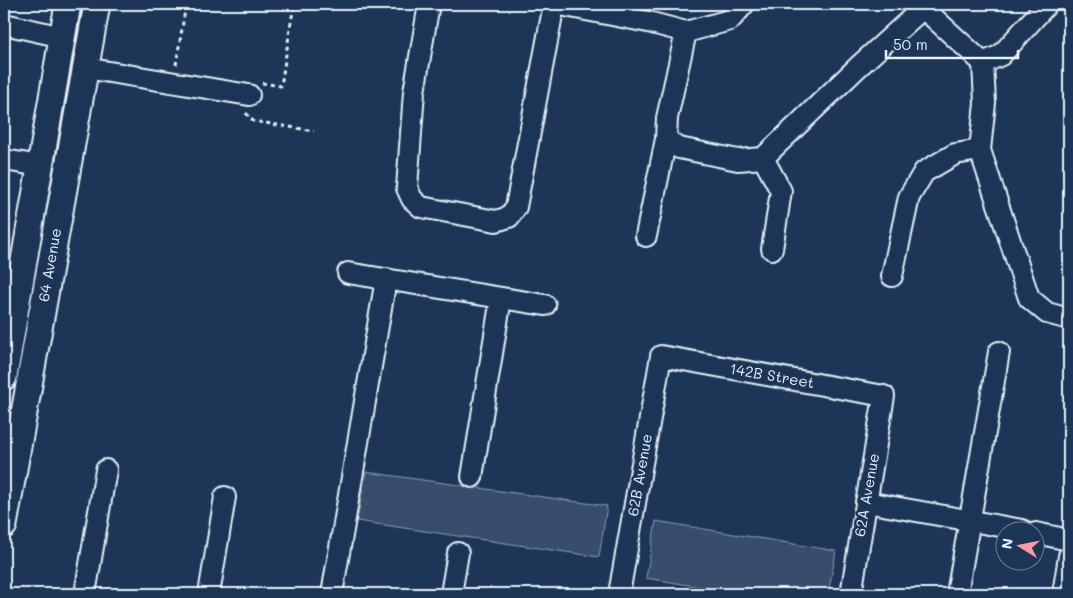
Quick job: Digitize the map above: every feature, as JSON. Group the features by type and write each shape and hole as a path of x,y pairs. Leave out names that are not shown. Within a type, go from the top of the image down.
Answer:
{"main road":[{"name":"64 Avenue","path":"4,378 68,4"},
{"path":"81,4 74,52 78,61 85,68"},
{"name":"64 Avenue","path":"4,525 97,4"}],"street":[{"path":"429,4 414,92 407,188 412,200 421,207 496,221 509,216 516,206 555,4 648,22 686,32 730,20 744,4"},
{"path":"983,63 1001,55 1047,4"},
{"path":"666,138 679,148 738,160 763,158 923,6 983,63 985,103 980,150 1029,298 1047,313 1069,319"},
{"path":"4,24 62,37"},
{"path":"646,236 666,138 667,118 686,32"},
{"path":"85,68 250,95"},
{"path":"892,276 909,197 924,172 955,154 980,150"},
{"path":"763,158 781,192 772,249"},
{"path":"4,160 41,166"},
{"path":"348,273 545,304"},
{"path":"332,594 386,280"},
{"path":"472,477 501,298"},
{"path":"957,594 999,352"},
{"name":"142B Street","path":"661,356 884,396"},
{"name":"62B Avenue","path":"619,594 661,356"},
{"name":"62A Avenue","path":"851,594 884,396"},
{"path":"85,594 106,470"},
{"path":"209,594 226,497"},
{"path":"866,502 996,525"},
{"path":"1046,535 1069,540"},
{"path":"451,594 458,553"},
{"path":"1062,594 1069,556"}],"path":[{"path":"175,71 186,4"},
{"path":"279,4 294,5 281,86 250,95 253,121 314,131"}],"shaded area":[{"path":"366,472 607,506 599,557 357,521"},
{"path":"656,521 836,551 828,594 744,594 646,578"}]}
